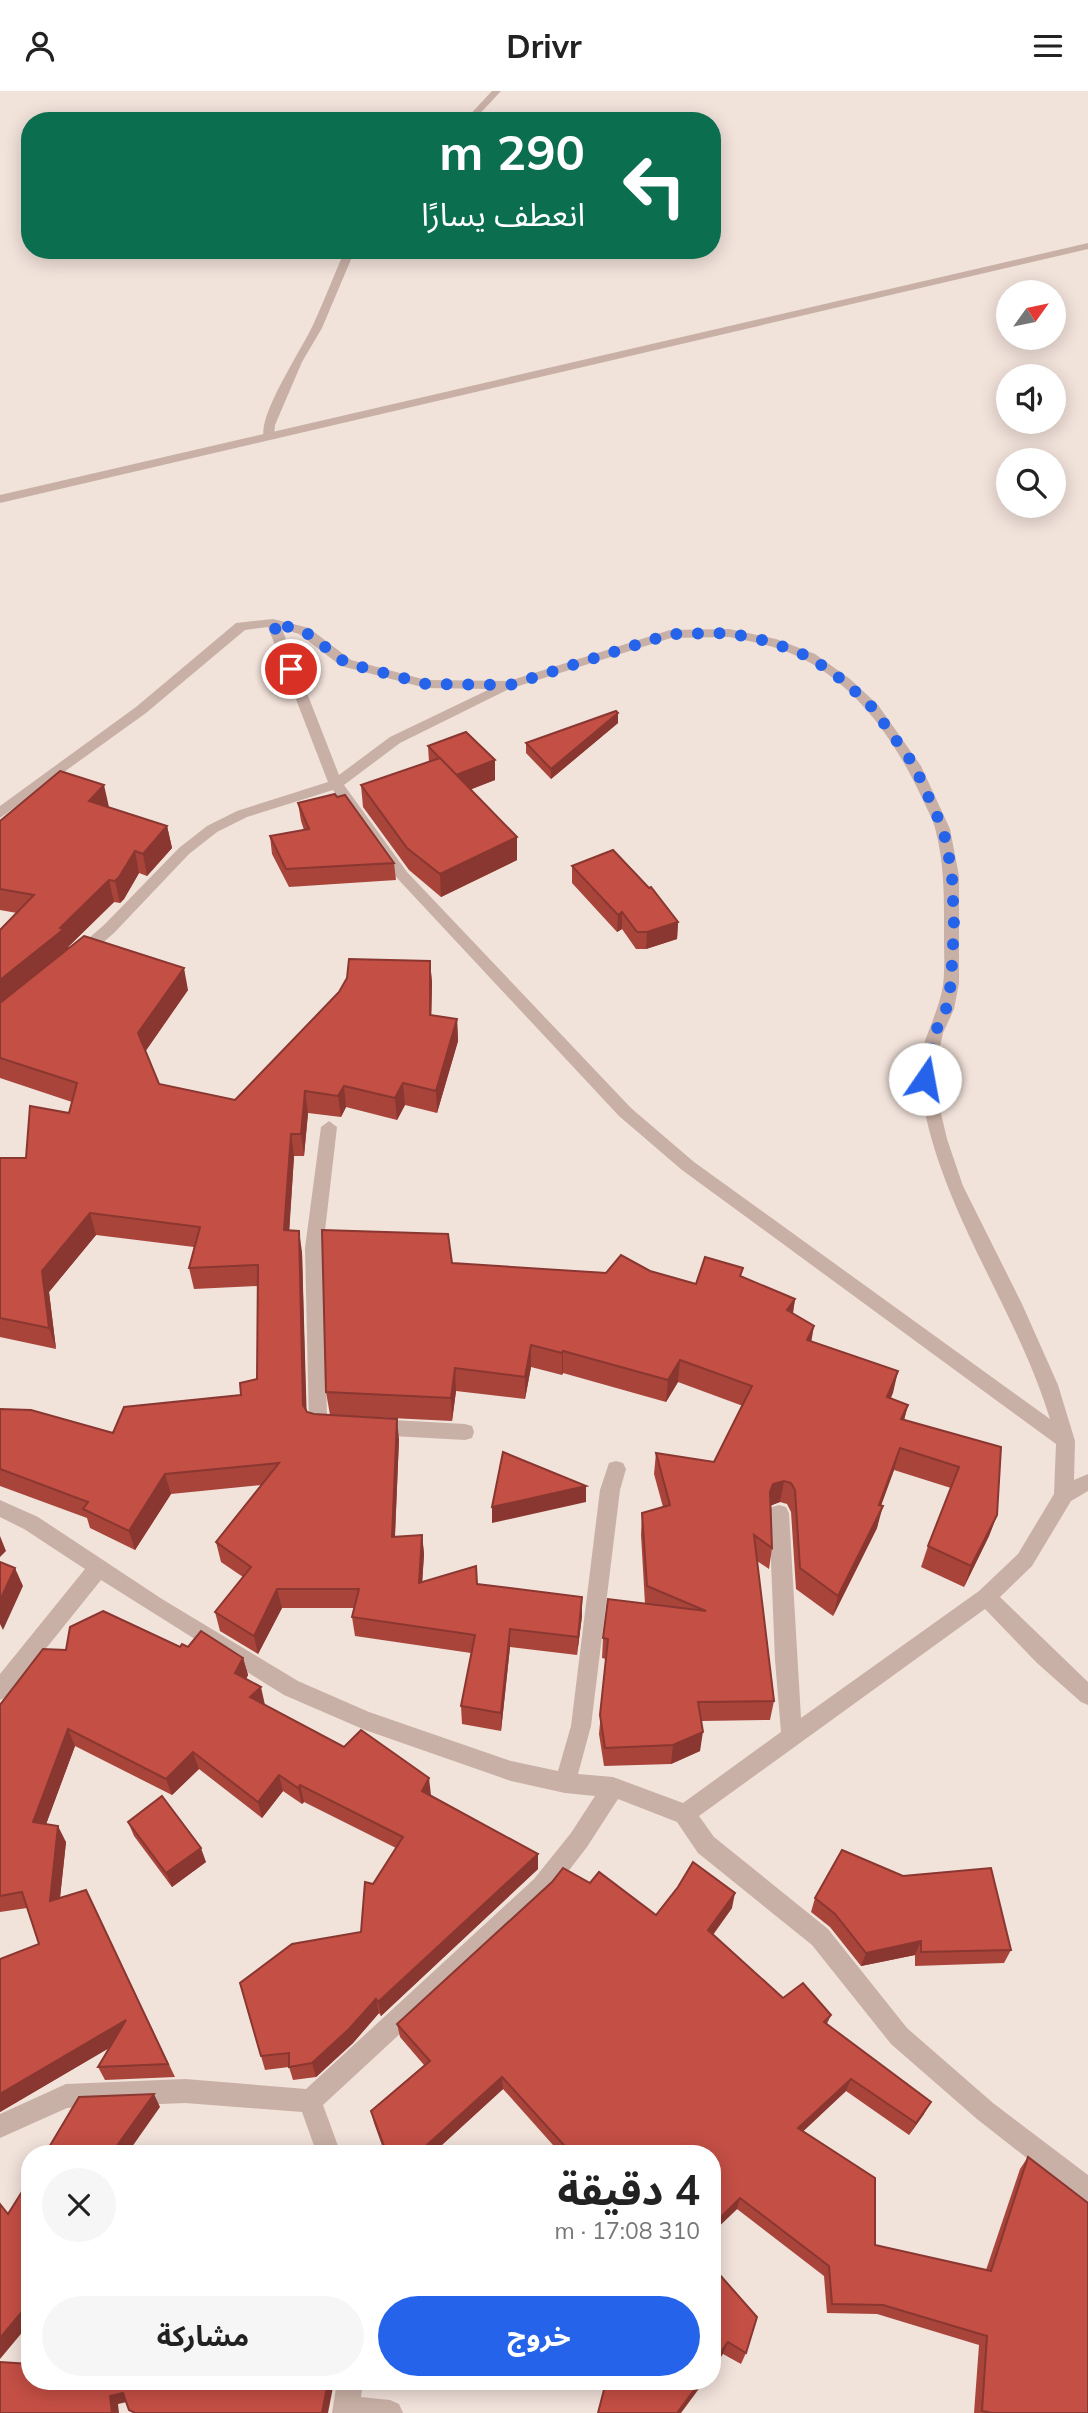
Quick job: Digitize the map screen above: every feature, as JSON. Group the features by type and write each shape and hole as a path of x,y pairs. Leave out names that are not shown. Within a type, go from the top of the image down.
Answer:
{"street":[{"path":"477,112 497,91"},
{"path":"0,499 1088,246"},
{"path":"268,436 269,425 297,362 317,328 346,259"},
{"path":"0,813 141,710 241,626 273,623 304,631 346,663 426,684 510,685"},
{"path":"273,623 336,784 402,875 625,1112 688,1166 1066,1441"},
{"path":"63,968 108,929 184,851 212,828 242,814 336,784 395,740 510,685 670,634 729,633 771,642 810,657 845,682 873,708 914,765 943,829 952,876 951,983 946,1009 935,1033 925,1079 939,1139 954,1186 1013,1304 1049,1385 1066,1441 1064,1495 1025,1560 986,1597 685,1814"},
{"path":"329,1127 314,1248 318,1424 465,1432"},
{"path":"565,1783 581,1727 610,1490 616,1469"},
{"path":"1064,1495 1088,1482"},
{"path":"0,1508 31,1523 218,1645 292,1688 365,1720 511,1771 565,1783 613,1787 685,1814 706,1845 820,1937 899,2036 985,2111 1088,2190"},
{"path":"779,1513 785,1660 792,1737"},
{"path":"0,1690 99,1567"},
{"path":"986,1597 1088,1695"},
{"path":"0,2126 66,2097 87,2095 185,2091 310,2101 542,1888 579,1840 613,1787"},
{"path":"310,2101 326,2145"},
{"path":"349,2390 346,2411 390,2413"}],"building":[{"path":"616,711 618,713 551,769 526,743"},
{"path":"466,732 495,760 456,775 428,746"},
{"path":"440,758 517,837 440,874 407,848 361,785"},
{"path":"60,771 104,785 89,801 167,826 143,854 135,851 119,877 115,881 109,880 60,928 64,929 0,980 0,930 34,895 0,889 0,821"},
{"path":"335,794 337,797 345,795 394,863 286,869 270,836 309,829 298,803"},
{"path":"613,850 649,888 651,887 678,922 647,932 637,932 622,912 618,915 572,866"},
{"path":"84,936 184,968 138,1033 159,1084 235,1100 339,992 347,978 349,959 430,961 430,1015 457,1019 436,1091 403,1083 395,1098 344,1086 338,1096 305,1091 301,1134 291,1134 284,1230 299,1231 303,1405 307,1412 314,1414 397,1419 392,1537 422,1535 419,1583 476,1566 477,1584 582,1597 578,1637 510,1629 501,1713 461,1706 475,1635 352,1617 359,1589 277,1589 254,1636 215,1612 251,1567 216,1542 279,1463 165,1474 129,1531 83,1509 88,1502 0,1469 0,1409 31,1410 113,1433 124,1407 241,1395 240,1383 257,1379 258,1265 189,1268 200,1227 90,1213 42,1271 49,1328 0,1318 0,1158 26,1158 30,1106 69,1113 77,1083 0,1058 0,1003"},
{"path":"322,1230 448,1234 452,1263 606,1273 621,1255 650,1271 696,1284 705,1257 743,1268 740,1276 795,1299 787,1310 814,1326 807,1340 898,1371 887,1397 908,1405 901,1419 1001,1447 997,1515 971,1566 928,1546 959,1467 900,1448 879,1505 883,1506 838,1596 800,1568 795,1490 791,1483 784,1481 773,1484 770,1492 772,1548 754,1535 774,1701 698,1702 703,1732 673,1745 605,1748 600,1715 608,1639 603,1638 608,1599 706,1611 647,1586 642,1513 670,1505 656,1453 714,1462 752,1386 680,1360 668,1380 563,1351 562,1353 531,1345 525,1377 455,1368 451,1398 326,1392"},
{"path":"503,1452 586,1486 492,1507"},
{"path":"0,1562 15,1568 0,1600"},
{"path":"103,1611 180,1647 182,1644 188,1647 201,1631 243,1658 235,1673 261,1687 250,1697 344,1747 361,1730 429,1778 422,1791 538,1854 378,2002 376,1999 349,2029 312,2063 289,2067 289,2053 261,2056 240,1983 292,1944 361,1932 365,1882 373,1884 403,1837 300,1785 298,1788 279,1775 258,1802 193,1752 166,1779 68,1729 33,1822 58,1826 50,1901 86,1890 168,2064 98,2067 126,2020 0,2094 0,1959 39,1944 22,1892 0,1896 0,1705 43,1649 66,1650 70,1627"},
{"path":"162,1796 201,1848 166,1873 128,1822"},
{"path":"842,1850 903,1876 991,1868 1011,1950 921,1952 921,1941 866,1953 835,1914 815,1898"},
{"path":"693,1862 735,1893 708,1930 783,1998 803,1983 831,2015 824,2022 931,2102 916,2123 851,2079 798,2128 875,2178 875,2245 991,2271 1028,2157 1088,2203 1088,2413 982,2411 987,2336 883,2305 832,2304 829,2266 740,2198 721,2217 721,2145 564,2145 502,2077 427,2145 384,2145 371,2111 430,2061 397,2024 552,1882 563,1868 590,1883 599,1872 656,1915"},
{"path":"154,2094 117,2145 50,2145 79,2097"},
{"path":"21,2193 21,2313 0,2338 0,2204 8,2214"},
{"path":"721,2276 757,2317 746,2353 728,2342 721,2352"},
{"path":"0,2362 21,2363 21,2390 326,2390 322,2413 135,2413 129,2410 123,2393 110,2396 112,2413 0,2413"},
{"path":"604,2390 694,2390 677,2413 598,2413"}],"route":[{"path":"291,669 273,623 304,631 346,663 426,684 510,685 670,634 729,633 771,642 810,657 845,682 873,708 914,765 943,829 952,876 954,925 951,983 946,1009 935,1033 925,1079"}]}
